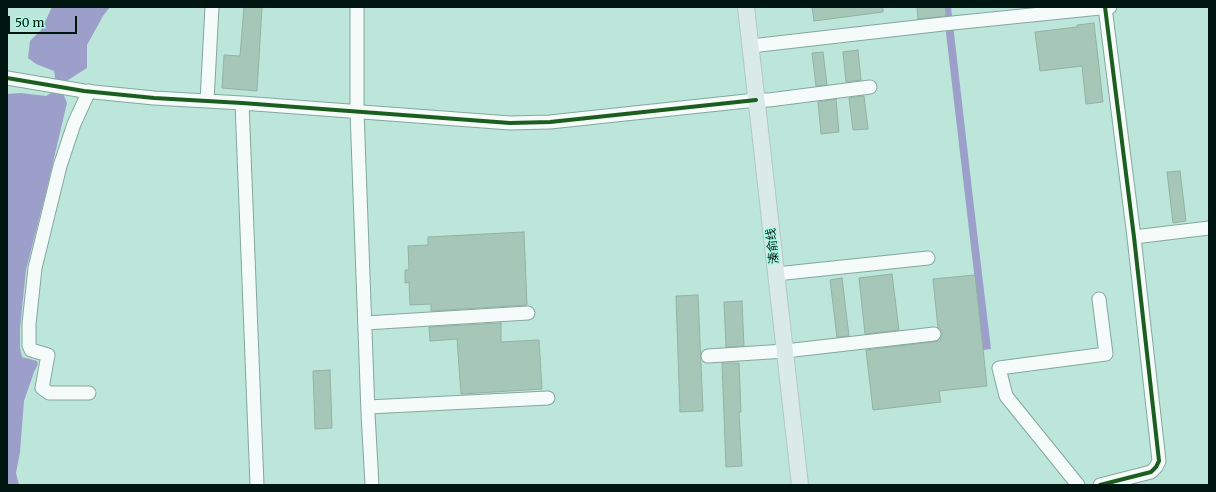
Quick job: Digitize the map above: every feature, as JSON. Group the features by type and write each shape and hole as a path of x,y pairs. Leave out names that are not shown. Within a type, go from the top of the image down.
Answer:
{"main road":[{"name":"溱俞线","path":"746,7 800,485"}],"street":[{"path":"207,101 212,7"},
{"path":"357,7 357,112 372,485"},
{"path":"751,46 1106,7 1159,461 1151,472 1100,485"},
{"path":"7,78 89,91 154,98 510,123 550,122 756,100 769,100 870,87"},
{"path":"89,91 74,124 60,166 35,268 29,324 29,345 31,350 48,354 42,388 49,393 89,393"},
{"path":"242,103 257,485"},
{"path":"1134,237 1209,228"},
{"path":"776,274 928,258"},
{"path":"1078,485 1006,396 999,368 1106,354 1099,299"},
{"path":"365,323 528,313"},
{"path":"708,356 785,351 934,334"},
{"path":"368,408 548,398"}],"water":[{"path":"52,7 110,7 103,16 87,45 87,68 68,80 63,93 67,103 26,270 20,328 20,348 22,357 37,361 38,364 24,401 20,452 16,473 19,485 7,485 7,94 21,93 46,96 53,92 55,77 54,71 36,64 28,58 30,41 41,30"},
{"path":"943,7 951,7 991,349 983,350"}],"building":[{"path":"244,7 262,7 257,91 222,88 224,55 240,56"},
{"path":"812,7 883,7 883,12 814,21"},
{"path":"917,7 945,7 946,16 918,19"},
{"path":"1094,23 1103,102 1086,104 1082,66 1040,71 1035,32 1077,27 1077,25"},
{"path":"858,50 861,80 846,82 843,52"},
{"path":"823,52 827,85 816,86 812,53"},
{"path":"864,96 868,129 853,130 849,98"},
{"path":"836,99 839,132 821,134 818,102"},
{"path":"1180,171 1186,221 1173,223 1167,172"},
{"path":"524,232 527,305 431,311 431,304 410,305 409,282 405,283 405,270 409,270 408,246 428,245 428,237"},
{"path":"892,274 899,330 865,334 859,278"},
{"path":"975,275 987,386 939,391 941,402 873,410 866,350 940,341 942,333 938,328 933,279"},
{"path":"842,278 849,336 837,337 830,280"},
{"path":"698,295 703,411 680,412 676,296"},
{"path":"742,301 744,346 726,347 724,302"},
{"path":"501,323 501,342 539,340 542,389 461,394 457,339 430,341 429,327"},
{"path":"722,363 739,363 741,412 739,412 742,466 726,467"},
{"path":"330,370 332,428 315,429 313,371"}],"cycle path":[{"path":"1100,485 1151,472 1159,461 1134,237 1105,7"},
{"path":"7,78 84,91 154,98 510,123 550,122 756,100"}]}
